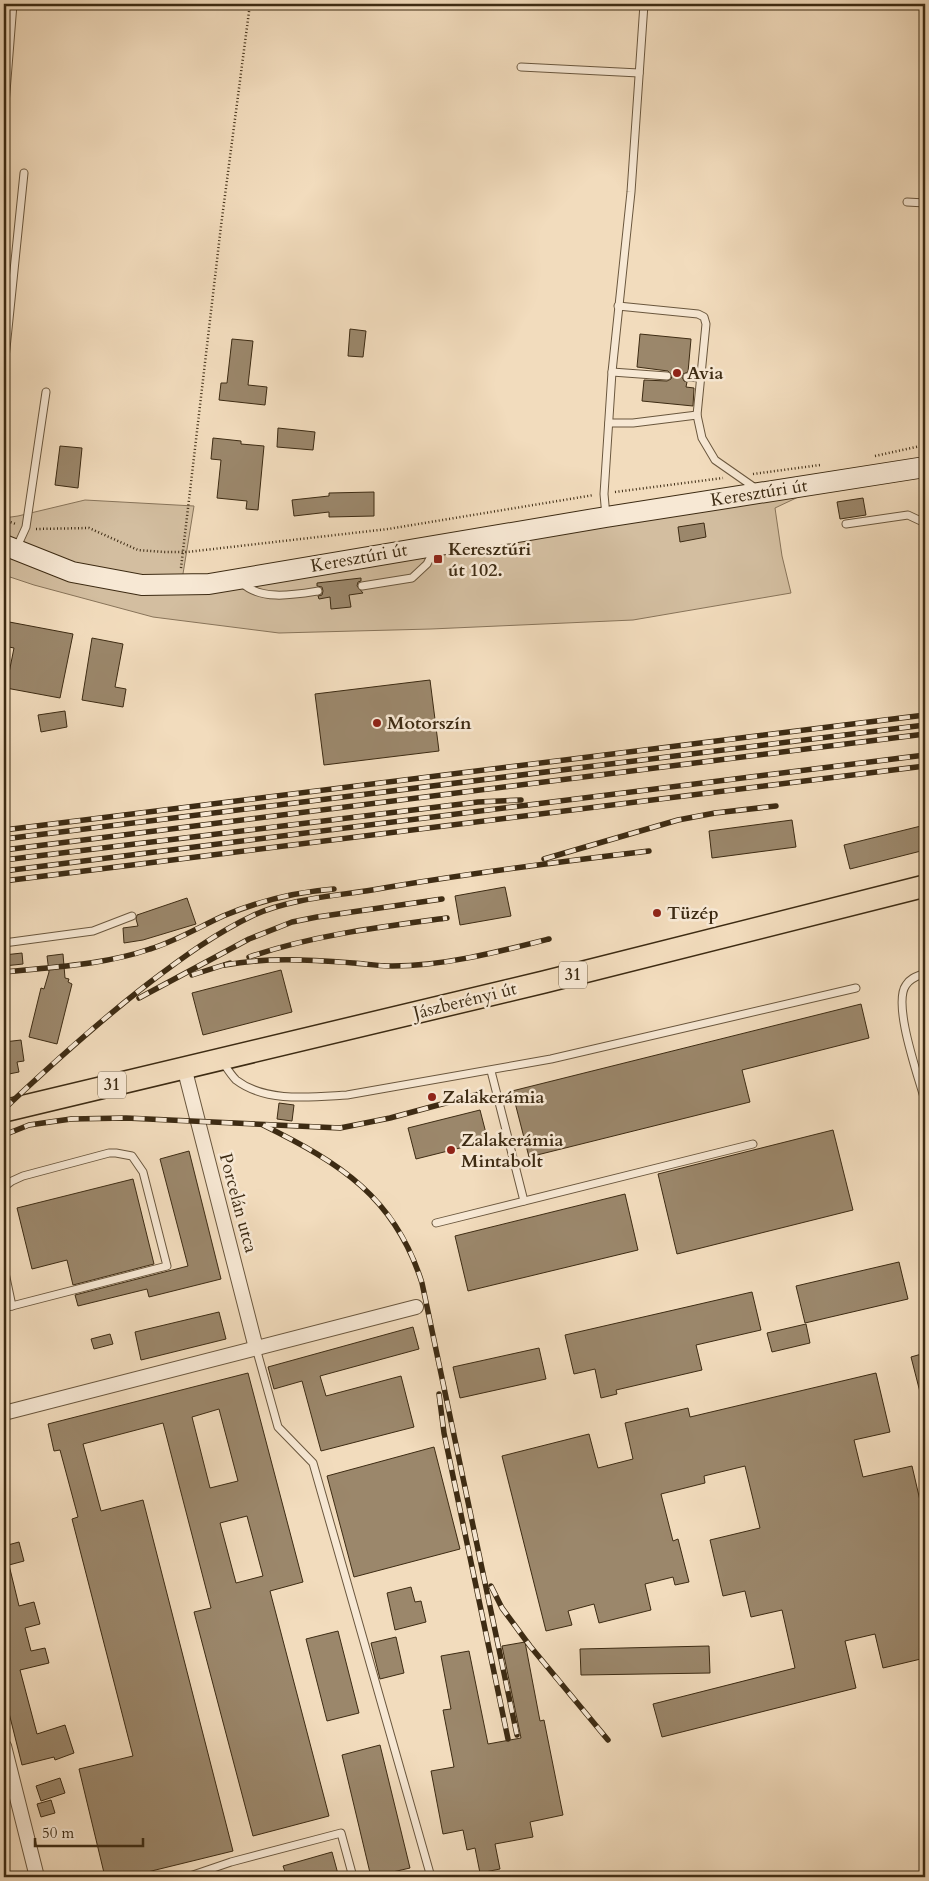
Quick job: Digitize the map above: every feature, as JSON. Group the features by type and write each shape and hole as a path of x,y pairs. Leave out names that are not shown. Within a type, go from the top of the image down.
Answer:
{"main road":[{"name":"Keresztúri út","path":"10,547 72,572 142,585 209,584 606,516 925,467"},
{"name":"Jászberényi út","path":"4,1111 544,982 925,886"}],"street":[{"name":"Porcelán utca","path":"184,1067 256,1348"},
{"path":"4,1413 416,1307"},
{"path":"4,1746 37,1877"}],"lane":[{"path":"4,117 13,4"},
{"path":"606,516 604,494 612,372 631,192 644,4"},
{"path":"522,67 640,73"},
{"path":"4,368 24,172"},
{"path":"907,202 925,203"},
{"path":"618,306 698,314 704,317 706,324 697,415 702,438 715,460 762,492"},
{"path":"612,372 666,376"},
{"path":"687,377 701,378"},
{"path":"10,547 26,527 46,392"},
{"path":"609,423 632,423 697,415"},
{"path":"846,524 908,515 925,524"},
{"path":"362,586 412,578 427,564 436,545"},
{"path":"237,579 247,589 264,594 289,595 318,591"},
{"path":"4,943 93,931 132,916"},
{"path":"925,974 912,979 906,985 901,1003 901,1011 910,1048 925,1101"},
{"path":"220,1059 236,1079 256,1091 277,1096 347,1095 551,1059 856,988"},
{"path":"491,1070 524,1201"},
{"path":"436,1223 753,1144"},
{"path":"4,1187 24,1176 109,1153 132,1156 138,1162 143,1172 167,1266 4,1308"},
{"path":"4,1268 12,1306"},
{"path":"256,1348 278,1426 313,1463 431,1877"},
{"path":"187,1877 231,1862 341,1833 353,1877"}],"path":[{"path":"179,584 221,226 250,4"},
{"path":"867,458 925,445"},
{"path":"4,520 26,527 89,528 138,550 187,552 388,529 604,494 827,464"}],"shaded area":[{"path":"811,491 775,508 782,556 791,593 633,620 431,629 279,633 153,617 4,575 4,518 85,500 194,506 182,580"}],"building":[{"path":"350,329 366,331 363,357 348,356"},
{"name":"Avia","path":"640,334 691,339 688,372 683,374 682,377 687,382 686,387 694,388 693,406 642,401 644,380 667,381 672,376 668,371 637,367"},
{"path":"232,339 253,341 248,385 267,387 265,405 219,400 221,383 227,383"},
{"path":"278,428 315,432 313,450 277,447"},
{"path":"213,438 241,441 241,444 264,446 258,510 246,509 247,501 217,498 221,460 211,459"},
{"path":"60,446 82,448 78,488 55,485"},
{"path":"374,492 374,516 329,517 329,512 294,516 292,500 329,496 329,493"},
{"path":"863,498 866,515 840,519 837,502"},
{"path":"704,523 706,537 680,542 678,527"},
{"path":"361,578 357,586 363,593 349,595 351,607 331,609 330,597 319,599 318,596 322,595 323,591 322,587 317,586 317,583"},
{"path":"4,621 73,634 60,698 6,688 14,648 4,646"},
{"path":"92,638 123,644 115,687 126,689 123,707 82,700"},
{"name":"Motorszín","path":"430,680 439,751 324,765 315,694"},
{"path":"65,711 67,727 41,732 38,715"},
{"path":"792,820 796,847 712,858 709,831"},
{"path":"925,825 925,850 850,869 844,845"},
{"path":"505,887 511,916 460,925 455,896"},
{"path":"187,898 196,924 143,940 124,943 123,928 138,926 137,915"},
{"path":"22,953 23,964 4,966 4,955"},
{"path":"63,954 65,978 69,979 68,982 72,984 57,1044 29,1037 41,988 44,989 49,972 47,956"},
{"path":"281,970 292,1012 203,1035 192,993"},
{"path":"861,1004 869,1038 742,1070 750,1102 529,1157 512,1091"},
{"path":"21,1040 24,1061 17,1062 19,1072 4,1075 4,1042"},
{"path":"279,1103 294,1105 292,1121 277,1119"},
{"path":"480,1110 488,1141 416,1159 408,1128"},
{"path":"833,1130 853,1210 677,1254 658,1174"},
{"path":"189,1151 221,1279 149,1297 147,1289 78,1306 75,1295 188,1266 160,1159"},
{"path":"133,1179 154,1264 73,1285 67,1260 32,1269 17,1208"},
{"path":"625,1194 638,1250 468,1291 455,1236"},
{"path":"899,1262 908,1299 805,1323 796,1286"},
{"path":"752,1292 761,1330 696,1345 702,1370 616,1390 617,1394 601,1398 595,1369 574,1374 565,1335"},
{"path":"219,1312 226,1339 141,1360 135,1332"},
{"path":"806,1324 810,1343 772,1352 767,1333"},
{"path":"413,1327 419,1349 320,1376 326,1396 401,1376 414,1427 321,1451 302,1381 274,1389 268,1367"},
{"path":"110,1334 113,1344 94,1349 91,1339"},
{"path":"539,1348 546,1379 460,1398 453,1367"},
{"path":"925,1353 925,1395 921,1396 911,1357"},
{"path":"248,1373 303,1582 270,1591 329,1816 253,1836 194,1612 211,1608 163,1423 83,1444 101,1511 143,1500 233,1851 127,1877 105,1877 79,1769 133,1756 72,1519 78,1517 60,1450 54,1451 48,1424","holes":["219,1409 238,1481 210,1488 192,1417","247,1516 263,1576 236,1583 220,1523"]},
{"path":"876,1373 890,1432 854,1440 863,1477 912,1466 925,1522 925,1658 883,1668 875,1634 845,1641 856,1688 662,1737 653,1704 795,1668 782,1610 751,1617 745,1591 723,1596 710,1540 760,1528 745,1466 704,1476 705,1483 661,1494 673,1541 678,1539 689,1582 675,1585 673,1577 645,1584 651,1610 599,1623 594,1604 568,1611 572,1625 546,1631 502,1456 589,1434 598,1468 633,1459 625,1423 688,1408 690,1417"},
{"path":"434,1447 460,1549 354,1577 327,1476"},
{"path":"19,1542 24,1561 9,1565 19,1606 34,1602 40,1624 25,1628 31,1651 45,1648 49,1663 20,1670 37,1734 65,1725 74,1753 55,1760 54,1757 22,1765 4,1693 4,1546"},
{"path":"411,1587 415,1602 421,1601 426,1622 395,1630 387,1593"},
{"path":"338,1631 359,1713 327,1721 306,1639"},
{"path":"396,1637 404,1673 380,1679 371,1643"},
{"path":"525,1642 540,1721 544,1720 563,1815 530,1822 533,1837 495,1844 500,1869 480,1873 475,1848 467,1850 463,1830 443,1834 431,1771 454,1767 443,1710 451,1709 441,1656 469,1651 488,1744 521,1738 502,1646"},
{"path":"709,1646 710,1673 581,1675 580,1649"},
{"path":"380,1745 410,1868 371,1877 342,1755"},
{"path":"60,1778 65,1793 41,1801 36,1786"},
{"path":"51,1800 55,1813 41,1817 37,1804"},
{"path":"332,1852 338,1874 326,1877 287,1877 283,1866"}],"railway":[{"path":"4,830 925,715"},
{"path":"4,839 925,725"},
{"path":"4,850 925,734"},
{"path":"4,871 925,755"},
{"path":"4,881 925,766"},
{"path":"4,860 478,802 521,800"},
{"path":"544,859 678,820 715,813 776,806"},
{"path":"4,1109 75,1044 149,983 200,946 254,915 282,905 312,899 545,864 649,851"},
{"path":"4,972 78,965 115,959 169,942 223,916 250,906 291,895 334,889"},
{"path":"139,998 249,939 292,922 442,899"},
{"path":"249,957 323,937 447,918"},
{"path":"225,965 241,962 289,960 387,966 431,964 510,949 549,939"},
{"path":"192,975 230,963"},
{"path":"4,1135 29,1125 71,1119 126,1118 340,1128 390,1118 479,1094"},
{"path":"263,1125 317,1154 361,1186 380,1205 397,1227 411,1253 422,1283 517,1735"},
{"path":"439,1394 444,1433 508,1739"},
{"path":"491,1586 502,1608 530,1646 608,1740"},
{"path":"4,1859 8,1877"}],"place":[{"name":"Avia","path":"677,373"},
{"name":"Keresztúri út 102.","path":"438,559"},
{"name":"Motorszín","path":"377,723"},
{"name":"Tüzép","path":"657,913"},
{"name":"Zalakerámia","path":"432,1097"},
{"name":"Zalakerámia Mintabolt","path":"451,1150"}]}
